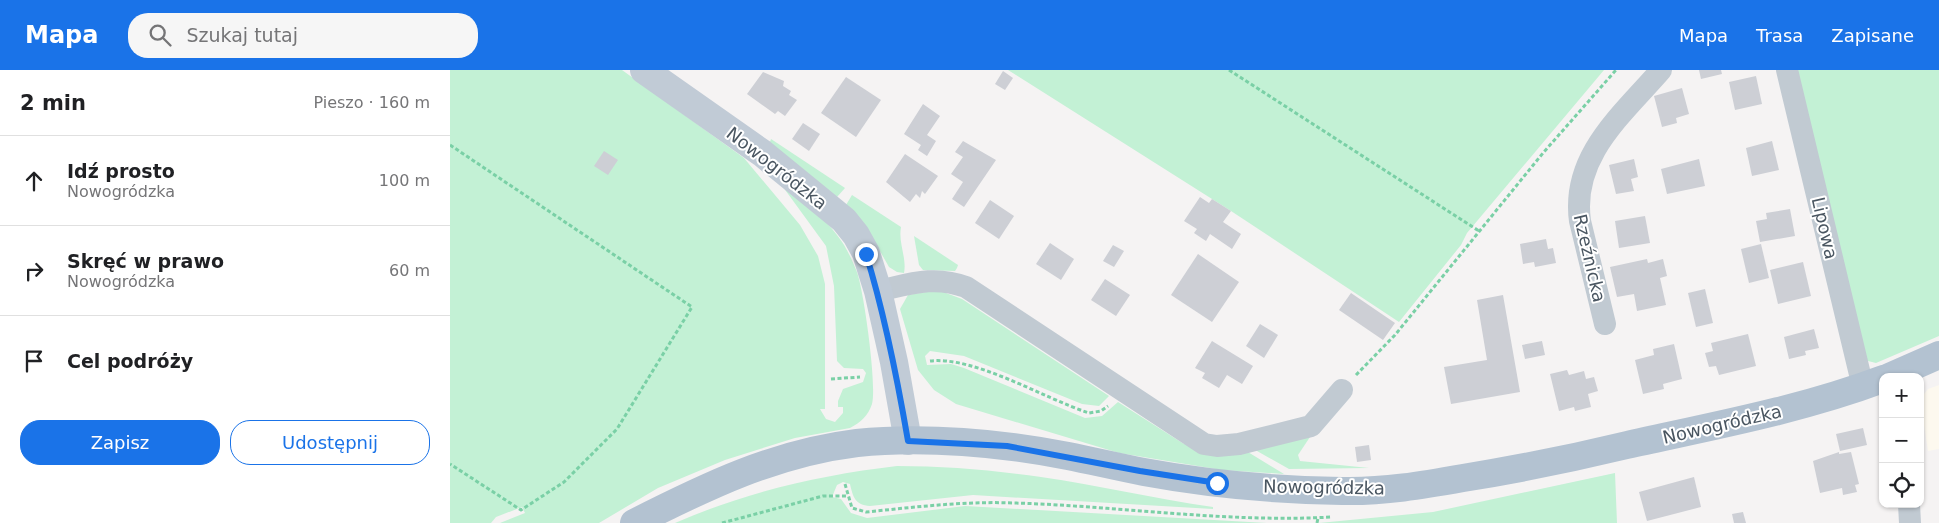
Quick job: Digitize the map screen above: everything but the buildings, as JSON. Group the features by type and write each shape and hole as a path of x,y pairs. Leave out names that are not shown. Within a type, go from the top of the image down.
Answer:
{"main road":[{"name":"Nowogródzka","path":"644,70 762,153 844,220 866,254 878,291 894,362 908,441 1007,446 1150,473 1217,483 1310,490 1388,489 1480,476 1576,457 1796,406 1873,383"},
{"path":"1898,373 1939,355"},
{"path":"634,523 714,483 760,464 856,443 908,441"}],"street":[{"name":"Rzeźnicka","path":"1605,324 1580,221 1578,206 1581,178 1593,150 1661,70"},
{"name":"Lipowa","path":"1787,70 1873,383"},
{"path":"878,291 931,280 950,281 966,287 1195,440 1204,444 1227,446 1311,426 1342,390"},
{"path":"1909,508 1910,523"}],"path":[{"path":"1229,70 1479,231"},
{"path":"1342,390 1395,335 1543,153 1616,70"},
{"path":"450,145 692,308 617,429 564,482 521,510 450,464"},
{"path":"930,361 942,360 970,365 1089,413 1100,412 1121,390"},
{"path":"831,379 860,377"},
{"path":"722,523 823,496 847,496"},
{"path":"1316,523 1318,518"}],"shaded area":[{"path":"1939,385 1939,449 1928,451 1924,425 1924,394 1928,389"}],"green space":[{"path":"450,70 622,70 744,158 800,225 818,256 825,284 825,409 820,409 826,419 835,422 843,413 843,407 838,407 838,401 843,389 863,382 866,373 863,369 844,368 837,361 834,286 826,246 783,187 812,210 831,228 843,244 855,267 860,283 873,379 872,404 861,421 850,428 795,438 725,460 658,488 599,523 500,523 525,513 522,507 496,517 491,523 450,523"},
{"path":"1008,70 1604,70 1467,233 1461,245 1399,322 1231,211"},
{"path":"1793,70 1939,70 1939,336 1876,363 1864,360"},
{"path":"771,139 845,188 837,197 769,145"},
{"path":"852,195 901,227 904,273 897,272 889,267 872,237 846,205"},
{"path":"914,236 958,265 955,271 923,270 919,265"},
{"path":"938,290 962,299 1109,396 1099,406 1082,404 964,356 930,351 925,356 927,365 951,364 964,368 1085,418 1102,416 1118,402 1184,444 1243,449 1284,474 1222,470 1119,453 956,404 934,390 918,370 900,309 908,295"},
{"path":"1312,434 1298,455 1300,461 1369,468 1289,469 1250,447"},
{"path":"897,466 987,470 1062,480 1213,507 1213,509 973,495 870,506 858,502 850,484 843,482 837,485 832,497 841,499 851,513 867,518 965,506 1267,523 675,523 729,502 784,486 840,474"},
{"path":"1615,473 1617,523 1319,523 1433,512"}],"route":[{"path":"866,254 878,291 894,362 908,441 1007,446 1066,455 1140,471 1217,483"}]}
